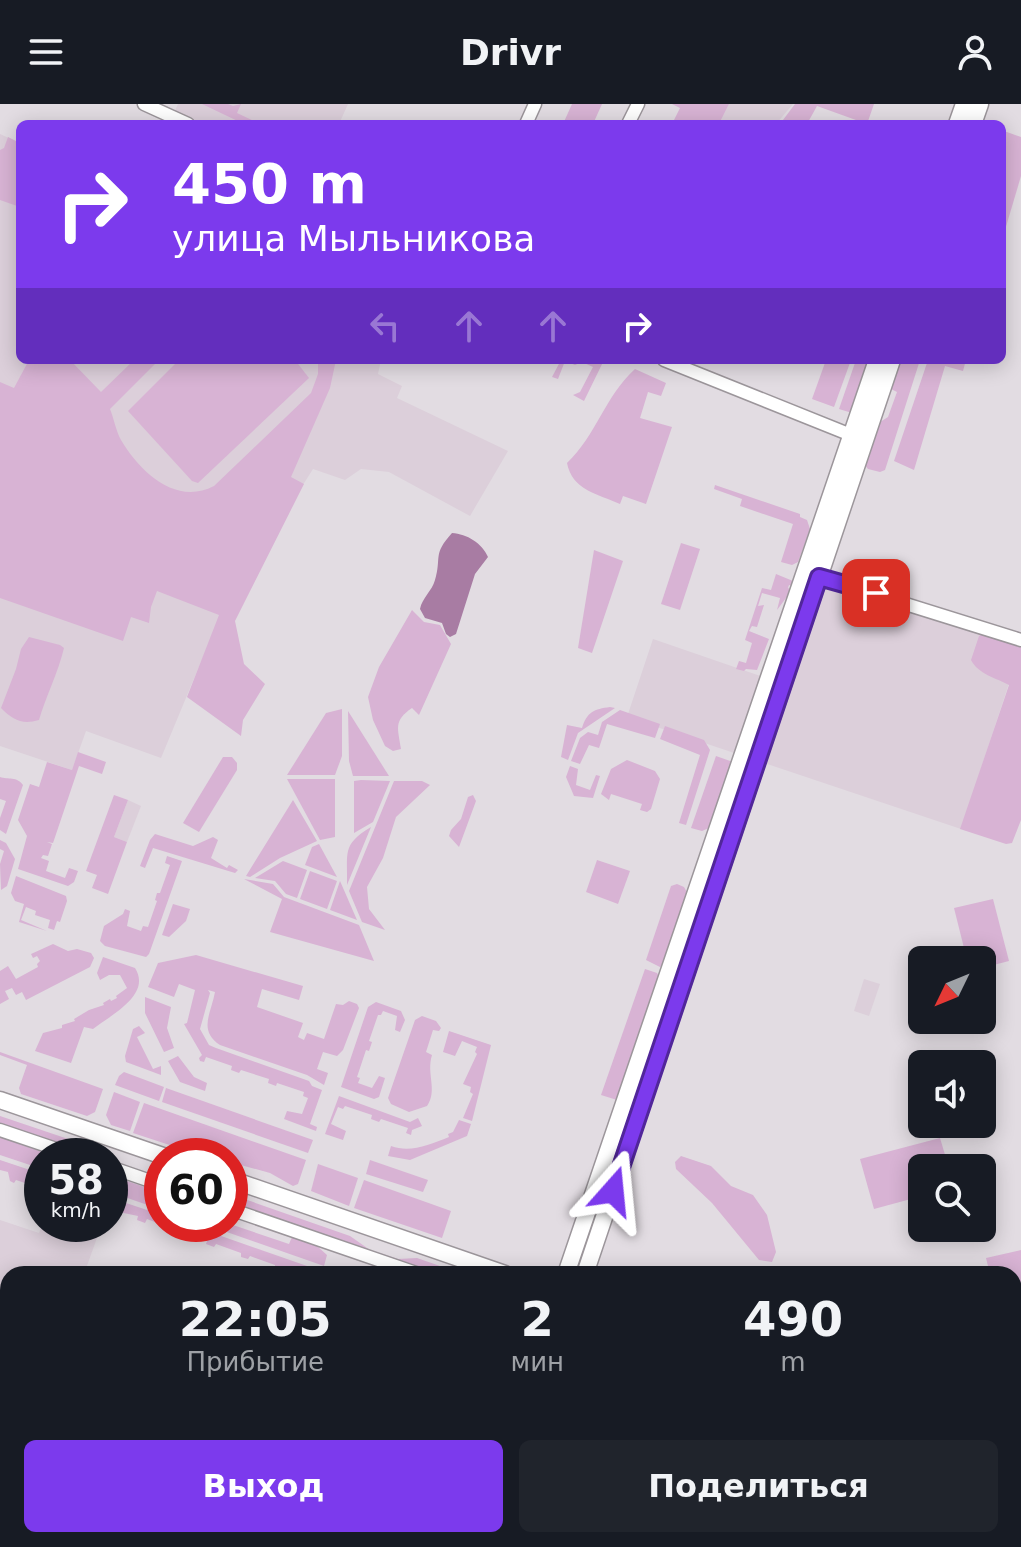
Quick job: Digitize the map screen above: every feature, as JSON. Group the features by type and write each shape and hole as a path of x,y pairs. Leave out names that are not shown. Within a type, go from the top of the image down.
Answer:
{"main road":[{"path":"588,1266 811,576 851,435 876,364"},
{"path":"569,1266 811,576 890,364"},
{"path":"0,1100 144,1149"},
{"path":"248,1185 482,1266"}],"street":[{"path":"144,104 179,120"},
{"path":"674,364 851,435"},
{"path":"811,576 1021,640"},
{"path":"0,1130 24,1138"},
{"path":"248,1215 396,1266"}],"shaded area":[{"path":"178,104 348,104 341,120 171,119"},
{"path":"202,104 241,104 237,113 252,120 236,120"},
{"path":"572,104 602,104 595,120 565,120"},
{"path":"672,104 729,104 721,120 674,120 680,108"},
{"path":"729,104 793,104 779,120 721,120"},
{"path":"795,104 874,104 868,120 856,120 817,106 809,120 783,120"},
{"path":"1006,132 1021,137 1021,176 1006,227"},
{"path":"0,134 16,141 16,364 380,364 378,374 402,386 397,398 508,451 470,516 389,472 361,469 345,480 313,469 220,616 161,758 86,731 72,770 0,746"},
{"path":"8,137 16,141 16,206 0,200 0,150"},
{"path":"27,364 74,364 101,392 130,364 155,364 110,409 118,433 138,464 160,482 186,492 200,491 214,486 311,393 318,364 335,364 330,388 291,477 304,484 235,621 244,664 265,684 243,720 241,736 187,697 219,615 157,591 149,623 131,617 123,641 0,598 0,382 14,388"},
{"path":"175,364 298,364 309,378 198,483 192,481 128,411"},
{"path":"559,364 564,364 558,379 552,377"},
{"path":"586,364 602,364 584,401 573,395 580,392 593,367"},
{"path":"825,364 850,364 834,407 812,399"},
{"path":"855,364 869,364 852,413 839,409"},
{"path":"898,364 919,364 885,470 880,472 868,469 863,463 877,424 888,417 897,392 891,389"},
{"path":"927,364 965,364 963,371 945,366 914,470 894,461"},
{"path":"635,369 666,383 661,396 648,392 640,418 672,427 646,504 623,496 620,504 580,485 567,463 586,441 616,391"},
{"path":"715,485 800,514 807,520 810,529 798,562 792,565 781,562 793,524 740,506 742,499 714,489"},
{"path":"452,533 473,540 488,557 475,574 456,634 450,637 442,623 425,618 420,609 435,580 440,551"},
{"path":"681,543 700,549 680,610 661,604"},
{"path":"594,550 623,561 592,653 578,648"},
{"path":"776,574 793,581 793,586 789,585 788,588 792,590 777,610 780,598 762,593 758,606 764,605 757,627 752,626 749,631 769,639 757,670 736,669 739,661 746,663 752,643 745,640 762,588 771,590"},
{"path":"824,581 1021,647 961,829 627,717 653,639 789,686"},
{"path":"412,610 424,622 440,625 451,644 419,715 412,708 399,721 401,749 393,751 385,746 373,720 368,697 379,667"},
{"path":"985,633 1021,645 1021,820 1012,843 1006,844 960,829 1009,685 983,672 971,660 979,636"},
{"path":"29,637 64,648 39,720 23,722 1,708 21,649"},
{"path":"615,708 578,733 568,760 561,757 567,725 582,728 592,712"},
{"path":"342,709 342,756 335,775 287,775 326,713"},
{"path":"620,710 660,724 655,738 607,724 599,748 589,745 580,764 571,761 580,738 588,732 598,735 602,722"},
{"path":"348,711 389,776 353,776 349,761"},
{"path":"665,726 704,740 710,750 686,825 679,823 700,755 660,739"},
{"path":"78,752 106,762 102,774 79,766 53,843 47,842 52,844 48,856 41,858 49,861 46,871 65,878 69,868 78,871 74,882 68,886 18,869 27,836 18,820 30,784 39,787 47,762 72,770"},
{"path":"716,756 733,762 711,827 702,831 691,828"},
{"path":"223,757 232,757 237,763 237,770 199,832 183,823"},
{"path":"627,760 655,771 660,779 651,809 647,812 640,810 642,804 611,794 609,800 601,794 611,769"},
{"path":"570,766 578,769 576,785 590,790 596,775 600,776 593,798 574,796 566,777"},
{"path":"0,777 15,779 23,785 6,834 0,830 0,818 6,801 0,799"},
{"path":"287,779 335,779 335,837 320,840"},
{"path":"354,781 390,781 373,822 354,833"},
{"path":"394,781 422,781 430,785 396,817 383,858 367,887 369,909 385,930 362,922 349,891"},
{"path":"114,795 128,800 114,837 127,842 108,894 92,888 97,875 86,871"},
{"path":"473,795 476,801 459,847 449,836 461,819 468,797"},
{"path":"128,800 141,806 127,842 114,837"},
{"path":"293,800 317,841 280,858 250,877 246,876"},
{"path":"371,827 347,885 350,845"},
{"path":"155,834 193,846 213,837 218,840 211,858 227,868 229,865 238,870 235,873 153,848 145,868 140,866"},
{"path":"0,840 6,843 15,859 7,886 1,890 0,864 4,851 0,849"},
{"path":"319,844 337,877 305,865 312,847"},
{"path":"167,856 182,861 149,954 146,957 105,946 100,941 104,926 123,914 125,909 130,911 127,926 141,931 143,926 148,927 157,893 160,893 170,865 165,863"},
{"path":"597,860 630,871 618,904 586,892"},
{"path":"283,861 307,870 297,898 286,894 275,881 255,878"},
{"path":"310,871 337,881 327,909 300,899"},
{"path":"16,876 66,896 60,922 57,921 54,930 48,928 50,920 35,915 36,911 26,907 21,920 47,931 19,922 24,904 15,901 11,893"},
{"path":"244,879 273,884 284,897 359,925 374,961 270,932 282,899"},
{"path":"340,881 357,920 330,910"},
{"path":"677,884 684,887 688,894 665,964 660,967 646,960 671,886"},
{"path":"993,899 1009,961 996,964 996,946 964,946 954,908"},
{"path":"173,904 190,909 186,921 169,937 162,935"},
{"path":"53,944 68,951 77,949 91,953 94,958 90,967 26,1000 22,992 16,995 12,988 5,991 9,999 0,1004 0,971 8,966 16,979 38,967 40,961 31,954"},
{"path":"196,955 303,986 299,1000 262,989 257,1007 303,1023 298,1037 304,1040 307,1033 324,1039 336,1004 343,1005 349,1001 357,1004 359,1008 343,1050 337,1056 323,1052 317,1069 328,1073 324,1085 307,1075 220,1045 209,1033 209,1014 215,992 208,990 210,993 200,1029 209,1045 309,1081 312,1086 322,1090 310,1124 317,1127 316,1131 284,1119 287,1111 302,1114 308,1098 303,1096 304,1092 277,1083 276,1086 268,1083 269,1079 241,1070 239,1073 231,1070 232,1066 206,1057 204,1062 200,1061 202,1055 184,1024 187,1023 195,990 179,984 174,997 148,987 158,963"},
{"path":"103,957 135,968 139,978 134,995 119,1011 93,1029 84,1027 71,1063 35,1051 43,1033 62,1028 62,1025 75,1021 89,1010 117,998 127,988 120,975 109,975 100,980 97,973"},
{"path":"645,969 657,973 660,978 617,1100 601,1095"},
{"path":"864,979 880,984 869,1016 854,1011"},
{"path":"145,997 171,1007 167,1028 174,1048 164,1052 145,1013"},
{"path":"376,1002 401,1011 405,1020 400,1032 395,1030 397,1016 383,1011 378,1015 369,1041 372,1042 369,1051 366,1050 357,1077 360,1078 358,1083 372,1088 379,1076 385,1078 379,1097 374,1099 341,1087 368,1007"},
{"path":"422,1016 436,1021 441,1028 439,1031 433,1030 426,1052 432,1055 430,1100 427,1106 409,1112 391,1104 388,1098 415,1020"},
{"path":"139,1026 145,1033 137,1037 153,1069 161,1066 161,1075 126,1062 133,1029"},
{"path":"449,1031 491,1045 472,1121 463,1118 473,1094 471,1087 463,1084 477,1054 477,1047 462,1041 455,1056 443,1052"},
{"path":"0,1052 103,1089 95,1112 87,1116 21,1094 19,1088 27,1065 0,1055"},
{"path":"178,1056 194,1077 207,1083 205,1091 180,1082 168,1061"},
{"path":"124,1072 164,1087 159,1101 115,1085"},
{"path":"166,1088 313,1140 308,1153 162,1102"},
{"path":"114,1092 140,1102 130,1131 111,1125 106,1115"},
{"path":"339,1096 410,1122 418,1118 422,1126 412,1130 411,1135 406,1133 408,1128 381,1119 379,1122 371,1119 372,1115 345,1106 343,1109 338,1107 331,1124 346,1131 343,1140 325,1134"},
{"path":"144,1103 243,1138 148,1138 133,1133"},
{"path":"0,1116 65,1138 37,1138 0,1125"},
{"path":"459,1120 471,1124 467,1136 410,1160 388,1156 391,1146 412,1148 449,1137"},
{"path":"0,1137 24,1146 24,1163 0,1155"},
{"path":"940,1138 945,1154 908,1154 908,1200 874,1209 860,1159"},
{"path":"248,1140 306,1160 298,1184 293,1186 270,1173 248,1167"},
{"path":"681,1156 711,1166 731,1186 753,1195 767,1215 776,1252 772,1262 759,1260 712,1203 676,1169 675,1162"},
{"path":"0,1160 24,1168 24,1183 10,1181 8,1172 0,1170"},
{"path":"370,1160 428,1180 423,1192 366,1174"},
{"path":"318,1164 358,1178 349,1206 311,1191"},
{"path":"364,1180 451,1211 442,1238 354,1208"},
{"path":"128,1181 144,1187 144,1204 128,1198"},
{"path":"248,1200 350,1236 370,1250 398,1259 417,1258 440,1266 411,1266 248,1210"},
{"path":"128,1204 144,1209 144,1223 137,1220 138,1216 128,1214"},
{"path":"0,1220 24,1228 24,1242 96,1242 87,1266 0,1266"},
{"path":"248,1230 289,1244 292,1237 317,1246 327,1255 324,1266 248,1239"},
{"path":"238,1242 307,1266 275,1266 250,1256 248,1259 241,1257 241,1253 216,1244 214,1247 206,1244"},
{"path":"1021,1250 1021,1266 988,1266 986,1258"}],"route":[{"path":"613,1191 819,577 876,593"}]}
